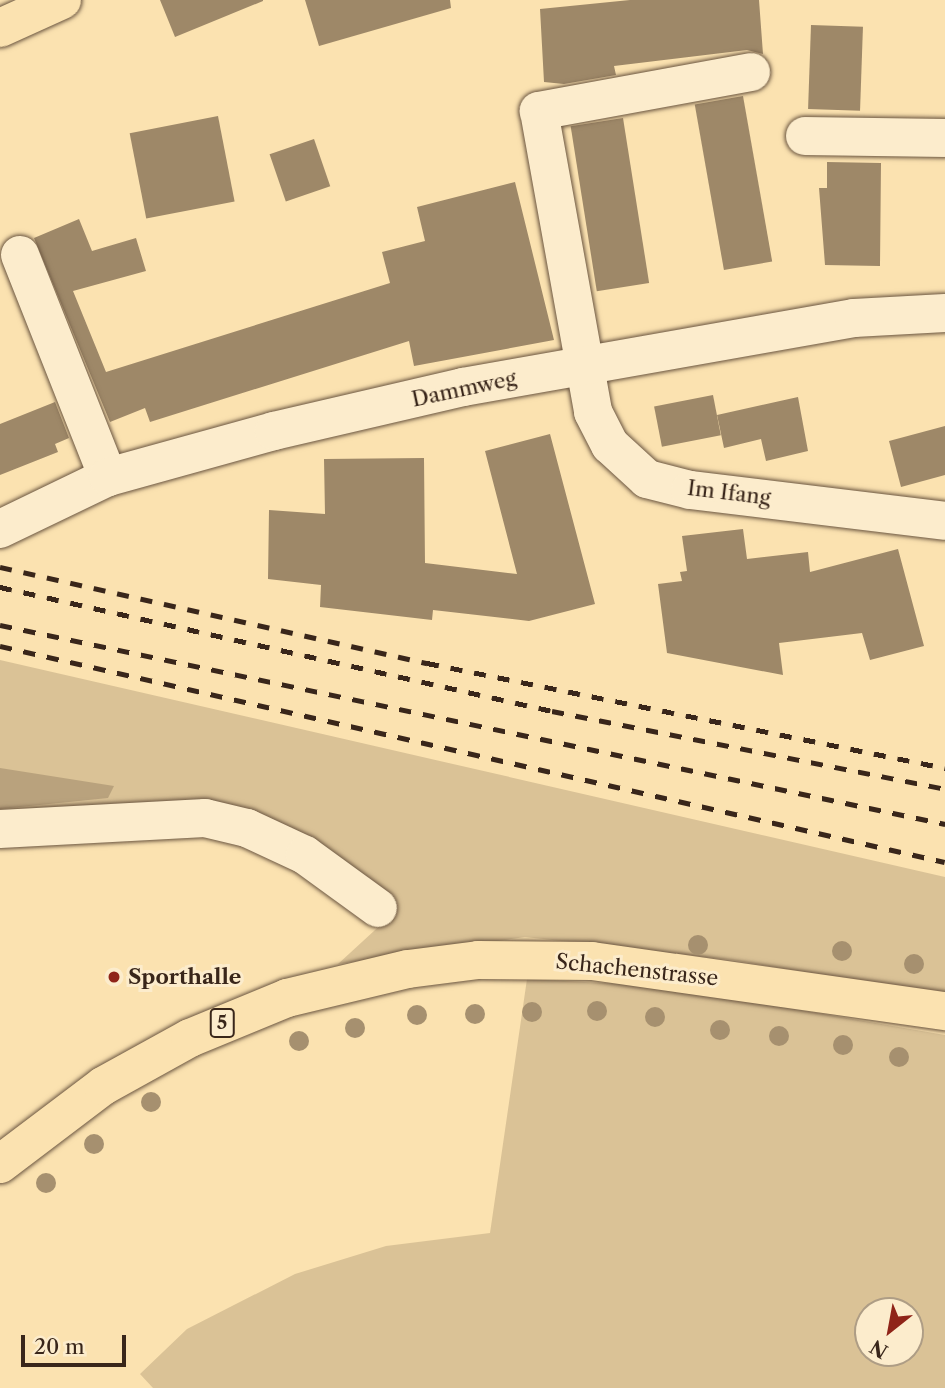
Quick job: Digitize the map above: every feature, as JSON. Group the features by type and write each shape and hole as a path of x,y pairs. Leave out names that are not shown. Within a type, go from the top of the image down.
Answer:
{"main road":[{"path":"0,28 62,0"},
{"name":"Schachenstrasse","path":"0,1164 103,1086 190,1038 286,998 408,969 478,960 592,961 945,1011"}],"street":[{"name":"Im Ifang","path":"751,72 538,111 593,412 610,444 648,479 690,490 945,521"},
{"path":"805,136 945,138"},
{"path":"20,255 108,477"},
{"name":"Dammweg","path":"0,529 108,477 274,431 585,365 854,318 945,313"},
{"path":"0,829 205,818 247,828 305,855 378,908"}],"shaded area":[{"path":"0,660 945,877 945,995 732,960 525,937 338,964 387,919 241,814 0,821"},
{"path":"0,768 114,786 108,798 0,809"},
{"path":"527,979 661,986 945,1035 945,1388 153,1388 140,1374 187,1329 295,1274 386,1246 490,1233"}],"building":[{"path":"160,0 263,0 263,1 175,37"},
{"path":"305,0 450,0 451,8 319,46"},
{"path":"630,0 759,0 763,54 747,50 614,66 616,75 564,84 544,82 540,9"},
{"path":"811,25 863,27 860,111 808,109"},
{"path":"743,96 772,261 724,270 695,105"},
{"path":"218,116 235,201 146,219 130,133"},
{"path":"623,118 649,283 597,291 571,126"},
{"path":"314,139 330,186 286,202 270,154"},
{"path":"827,162 881,163 880,266 825,265 819,188 827,188"},
{"path":"515,182 554,340 414,366 409,341 150,422 145,408 110,422 34,238 79,219 92,251 136,238 146,271 73,291 106,372 390,283 382,252 425,241 417,207"},
{"path":"713,395 721,435 662,447 654,406"},
{"path":"798,397 808,451 766,461 761,439 724,448 717,415"},
{"path":"55,402 69,438 55,444 58,452 0,475 0,424"},
{"path":"945,426 945,475 901,487 889,441"},
{"path":"550,434 595,604 529,621 433,610 432,620 320,607 321,585 268,579 269,510 325,514 324,459 424,458 425,563 517,574 485,451"},
{"path":"743,529 747,559 808,552 810,572 898,549 924,646 870,660 862,633 779,643 783,675 667,653 658,584 682,581 680,572 687,571 682,536"}],"railway":[{"path":"0,567 427,663 945,768"},
{"path":"0,587 552,711 945,789"},
{"path":"0,625 945,824"},
{"path":"0,646 945,862"}],"place":[{"name":"Sporthalle","path":"114,977"}]}
